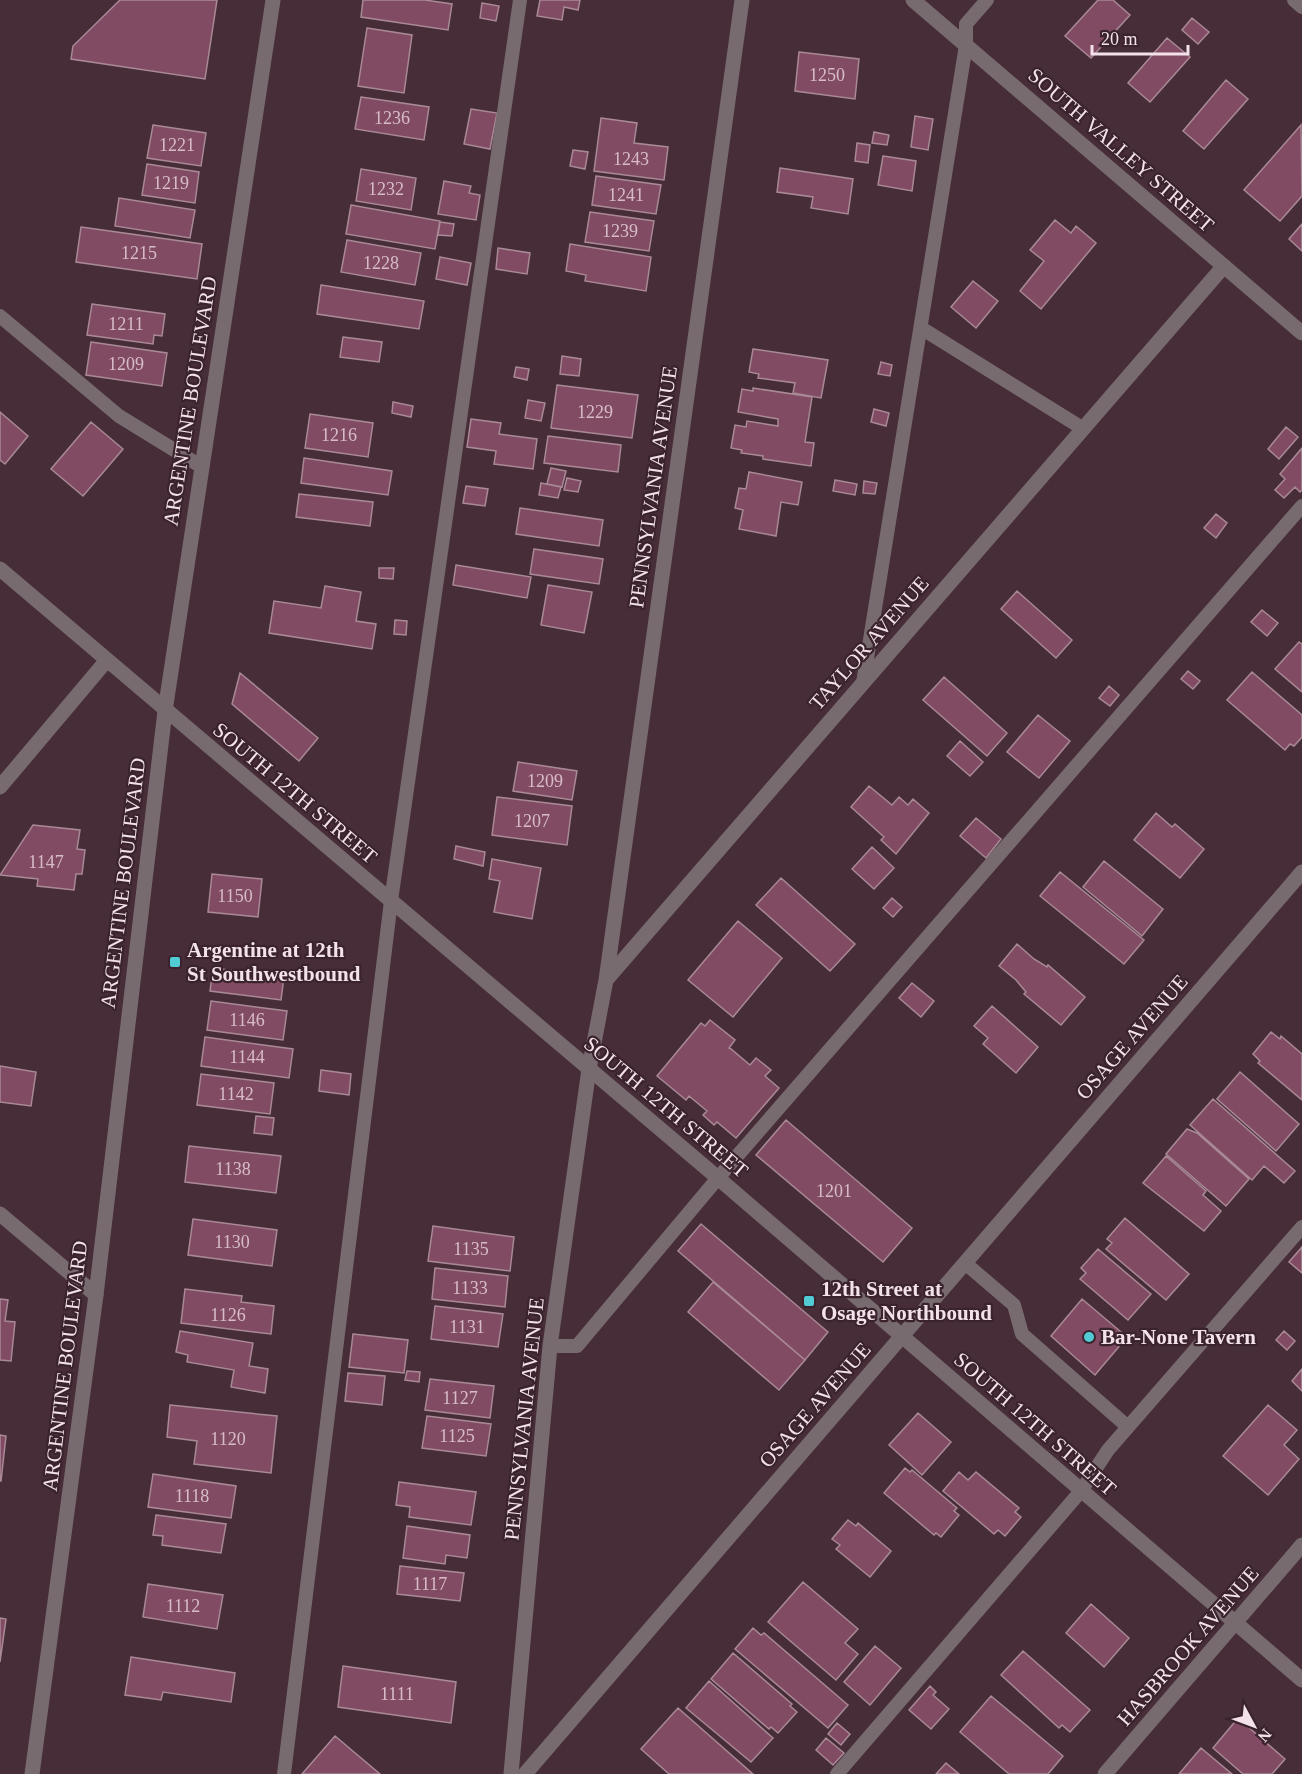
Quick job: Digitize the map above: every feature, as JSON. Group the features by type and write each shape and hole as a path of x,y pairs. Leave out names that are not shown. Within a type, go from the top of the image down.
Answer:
{"street":[{"name":"ARGENTINE BOULEVARD","path":"32,1774 96,1295 165,711 273,0"},
{"name":"PENNSYLVANIA AVENUE","path":"606,980 742,0"},
{"name":"SOUTH VALLEY STREET","path":"913,0 1302,333"},
{"name":"TAYLOR AVENUE","path":"606,980 1224,266"},
{"name":"SOUTH 12TH STREET","path":"0,569 718,1178 1302,1680"},
{"path":"0,787 107,660"},
{"name":"OSAGE AVENUE","path":"525,1774 1302,872"},
{"path":"589,1069 606,980"},
{"name":"PENNSYLVANIA AVENUE","path":"511,1774 550,1346 589,1069"},
{"path":"0,1214 96,1295"},
{"name":"HASBROOK AVENUE","path":"1105,1774 1302,1545"}],"lane":[{"path":"284,1774 392,901 520,0"},
{"path":"863,683 966,45 966,24 987,0"},
{"path":"1294,0 1302,7"},
{"path":"0,316 119,416 202,467"},
{"path":"921,328 1082,428"},
{"path":"550,1346 577,1346 718,1178 1302,506"},
{"path":"837,1774 1081,1491 1108,1450 1302,1227"},
{"path":"965,1263 1014,1305 1022,1334 1128,1427"}],"building":[{"path":"120,0 217,0 205,79 71,59 73,46"},
{"path":"363,0 425,0 452,4 448,30 361,17"},
{"path":"540,0 580,0 578,10 564,7 562,20 537,16"},
{"path":"1098,0 1113,0 1130,15 1091,58 1065,36"},
{"path":"482,3 499,6 496,21 480,18"},
{"path":"1192,18 1209,32 1198,44 1182,30"},
{"path":"367,28 412,35 404,93 358,86"},
{"path":"1167,38 1190,57 1150,102 1128,83"},
{"path":"799,52 859,59 855,99 795,91"},
{"path":"1226,80 1248,99 1204,149 1183,131"},
{"path":"361,97 429,107 424,140 355,129"},
{"path":"471,109 497,113 490,149 464,144"},
{"path":"915,116 933,119 928,150 911,147"},
{"path":"601,118 637,123 634,143 668,147 664,180 594,171"},
{"path":"153,125 206,133 201,166 147,158"},
{"path":"1301,125 1302,196 1280,221 1244,190"},
{"path":"874,132 889,135 887,145 872,143"},
{"path":"857,143 870,145 868,163 855,161"},
{"path":"573,150 588,152 585,169 570,166"},
{"path":"883,156 916,161 912,191 878,185"},
{"path":"147,164 199,172 195,203 142,195"},
{"path":"780,168 853,179 848,214 811,208 813,197 777,192"},
{"path":"361,169 416,178 411,210 356,201"},
{"path":"596,176 661,185 656,214 592,205"},
{"path":"444,181 471,186 469,193 480,195 476,220 438,214"},
{"path":"119,198 195,210 190,238 115,226"},
{"path":"351,205 440,221 435,249 346,234"},
{"path":"590,212 654,221 649,251 585,242"},
{"path":"1055,220 1071,233 1076,226 1096,243 1041,309 1020,291 1044,261 1030,250"},
{"path":"440,222 454,224 452,236 438,235"},
{"path":"1302,224 1302,251 1289,239"},
{"path":"81,227 202,244 197,279 76,262"},
{"path":"347,240 421,253 415,285 341,272"},
{"path":"570,244 651,257 646,291 585,281 586,275 566,271"},
{"path":"498,248 530,253 527,274 496,269"},
{"path":"440,257 471,263 467,285 436,279"},
{"path":"973,281 998,301 976,328 951,307"},
{"path":"321,285 424,301 419,329 317,314"},
{"path":"92,304 165,314 162,336 154,335 153,344 87,335"},
{"path":"343,337 382,342 379,362 340,357"},
{"path":"91,342 167,353 162,386 86,375"},
{"path":"753,349 828,360 821,398 793,393 795,383 758,378 759,374 749,372"},
{"path":"562,356 581,359 579,376 560,374"},
{"path":"881,362 892,365 890,376 878,374"},
{"path":"516,367 529,369 527,380 514,377"},
{"path":"557,385 638,395 632,438 551,428"},
{"path":"753,388 812,397 805,442 814,443 811,466 763,459 763,456 741,453 742,450 731,448 735,425 746,427 747,421 778,426 778,419 738,412 742,389 753,391"},
{"path":"528,400 545,403 541,421 525,418"},
{"path":"393,402 413,406 411,417 392,413"},
{"path":"874,409 889,413 886,426 871,422"},
{"path":"0,412 28,436 5,464 0,460"},
{"path":"310,414 373,423 368,457 305,448"},
{"path":"471,419 501,423 499,434 537,439 533,469 494,464 496,451 467,447"},
{"path":"91,422 123,449 83,496 51,469"},
{"path":"1286,427 1298,437 1279,459 1268,449"},
{"path":"548,436 621,445 618,472 544,463"},
{"path":"1302,448 1302,490 1300,492 1295,487 1284,498 1275,490 1285,479 1280,474"},
{"path":"304,458 392,471 388,495 301,483"},
{"path":"551,468 566,471 562,487 547,484"},
{"path":"749,472 802,482 798,505 781,502 776,536 739,529 743,510 735,508 739,488 746,489"},
{"path":"567,478 581,481 578,492 564,490"},
{"path":"835,480 857,484 855,495 833,491"},
{"path":"864,481 877,483 875,494 863,493"},
{"path":"541,483 561,487 558,498 539,495"},
{"path":"466,486 488,489 485,506 463,503"},
{"path":"299,494 373,502 370,526 296,517"},
{"path":"520,508 603,520 599,546 516,534"},
{"path":"1216,514 1227,523 1216,538 1204,528"},
{"path":"534,549 603,559 599,584 530,574"},
{"path":"456,565 531,577 527,598 453,585"},
{"path":"379,568 394,568 393,579 379,578"},
{"path":"548,585 592,592 584,633 541,625"},
{"path":"325,586 361,592 356,621 376,624 372,649 269,633 274,601 321,608"},
{"path":"1017,591 1072,640 1056,658 1001,609"},
{"path":"1262,610 1278,623 1267,636 1251,622"},
{"path":"395,620 407,621 406,635 394,634"},
{"path":"1299,642 1302,644 1302,692 1275,669"},
{"path":"1188,671 1200,681 1193,689 1181,679"},
{"path":"1252,672 1302,715 1302,737 1294,746 1290,744 1285,750 1227,700"},
{"path":"240,673 318,738 299,761 232,704"},
{"path":"944,677 1007,733 987,756 923,700"},
{"path":"1109,686 1119,695 1110,706 1099,698"},
{"path":"1038,715 1070,741 1039,778 1007,752"},
{"path":"960,741 983,762 970,776 947,756"},
{"path":"518,762 577,771 572,800 513,791"},
{"path":"869,786 892,805 899,797 908,805 913,799 929,813 896,854 881,840 884,837 851,807"},
{"path":"497,797 572,806 567,845 492,835"},
{"path":"1156,813 1172,827 1175,824 1204,849 1180,878 1134,840"},
{"path":"976,818 1001,839 986,858 960,836"},
{"path":"33,825 80,830 77,849 85,850 82,874 76,874 74,890 37,886 38,879 0,875"},
{"path":"456,846 485,852 483,866 454,859"},
{"path":"872,847 894,868 874,889 852,869"},
{"path":"492,859 541,868 532,919 494,912 500,881 489,879"},
{"path":"1104,861 1163,909 1142,936 1083,887"},
{"path":"1060,872 1144,940 1124,964 1040,896"},
{"path":"212,874 262,879 258,917 208,912"},
{"path":"781,878 855,944 830,971 756,905"},
{"path":"892,898 902,907 893,917 883,908"},
{"path":"738,921 782,958 733,1017 688,980"},
{"path":"1017,944 1034,959 1047,967 1048,965 1085,997 1061,1025 1024,994 1026,992 1016,980 999,966"},
{"path":"213,968 284,977 281,1000 210,991"},
{"path":"912,983 934,1001 921,1017 899,998"},
{"path":"211,1001 287,1011 283,1040 207,1030"},
{"path":"992,1006 1038,1047 1016,1073 983,1044 988,1038 974,1026"},
{"path":"710,1020 735,1040 729,1048 750,1065 756,1058 771,1070 765,1076 779,1088 736,1138 717,1122 714,1125 703,1115 707,1111 689,1096 686,1100 657,1076 701,1023 705,1026"},
{"path":"1271,1032 1280,1039 1281,1036 1302,1054 1302,1100 1258,1063 1260,1061 1253,1054"},
{"path":"205,1037 293,1049 289,1078 201,1066"},
{"path":"0,1066 36,1072 31,1106 0,1102"},
{"path":"321,1070 351,1074 349,1095 319,1091"},
{"path":"1240,1072 1299,1124 1276,1151 1217,1099"},
{"path":"201,1074 274,1083 270,1114 197,1105"},
{"path":"1213,1099 1295,1171 1284,1183 1264,1166 1252,1180 1190,1125"},
{"path":"256,1116 274,1118 272,1135 254,1133"},
{"path":"786,1120 912,1228 883,1262 756,1155"},
{"path":"1187,1129 1197,1133 1249,1179 1226,1206 1166,1154"},
{"path":"189,1146 281,1156 276,1193 185,1182"},
{"path":"1166,1156 1206,1191 1203,1195 1221,1211 1204,1231 1143,1183"},
{"path":"1125,1218 1189,1274 1166,1300 1106,1249 1112,1243 1107,1239"},
{"path":"193,1219 277,1230 272,1266 188,1255"},
{"path":"701,1224 828,1332 805,1360 678,1251"},
{"path":"433,1226 514,1237 510,1271 428,1261"},
{"path":"1302,1247 1302,1273 1289,1262"},
{"path":"1098,1249 1151,1294 1128,1320 1080,1279 1086,1273 1081,1268"},
{"path":"435,1268 508,1276 505,1307 432,1299"},
{"path":"713,1282 805,1360 779,1390 688,1312"},
{"path":"185,1289 242,1296 241,1302 274,1306 271,1334 181,1323"},
{"path":"0,1299 8,1300 5,1321 15,1322 11,1361 0,1360"},
{"name":"Bar-None Tavern","path":"1082,1299 1127,1337 1095,1375 1051,1336"},
{"path":"435,1306 503,1314 498,1347 431,1339"},
{"path":"180,1331 253,1343 249,1366 268,1369 265,1393 231,1387 234,1370 187,1362 188,1355 176,1352"},
{"path":"1284,1331 1295,1341 1287,1350 1276,1340"},
{"path":"353,1334 408,1340 404,1373 349,1367"},
{"path":"1302,1369 1302,1391 1292,1381"},
{"path":"407,1371 420,1372 419,1382 405,1380"},
{"path":"348,1373 385,1376 382,1405 345,1401"},
{"path":"430,1379 494,1386 490,1418 425,1410"},
{"path":"170,1405 277,1416 271,1473 194,1464 197,1441 167,1437"},
{"path":"1268,1405 1297,1430 1284,1445 1299,1459 1268,1495 1223,1456"},
{"path":"918,1413 951,1442 922,1475 889,1445"},
{"path":"427,1416 491,1424 486,1456 422,1448"},
{"path":"0,1435 6,1436 1,1481 0,1481"},
{"path":"905,1468 910,1472 912,1470 957,1508 954,1511 959,1515 941,1537 936,1533 934,1535 884,1493"},
{"path":"959,1472 968,1480 976,1472 1019,1508 1015,1512 1021,1517 1005,1536 998,1530 994,1534 943,1491"},
{"path":"153,1474 236,1486 231,1518 148,1507"},
{"path":"399,1482 476,1492 471,1525 409,1517 410,1507 396,1505"},
{"path":"156,1515 226,1524 221,1553 162,1545 163,1536 153,1535"},
{"path":"848,1520 856,1526 858,1523 891,1551 870,1577 836,1549 840,1545 832,1539"},
{"path":"407,1526 470,1535 467,1558 446,1555 445,1564 403,1558"},
{"path":"400,1566 464,1573 460,1601 397,1594"},
{"path":"803,1582 858,1629 845,1643 858,1654 836,1680 768,1622"},
{"path":"148,1584 223,1595 217,1629 143,1617"},
{"path":"1091,1604 1129,1638 1104,1667 1066,1633"},
{"path":"0,1618 6,1619 0,1662"},
{"path":"753,1628 761,1635 764,1633 848,1705 828,1728 735,1649"},
{"path":"875,1646 901,1668 870,1705 844,1682"},
{"path":"1023,1651 1090,1710 1070,1732 1062,1725 1059,1728 1001,1675"},
{"path":"733,1653 792,1704 790,1706 797,1712 778,1733 771,1727 769,1729 711,1679"},
{"path":"131,1657 235,1673 231,1702 163,1692 161,1700 125,1695"},
{"path":"343,1666 456,1682 451,1723 338,1707"},
{"path":"709,1681 773,1738 751,1762 686,1708"},
{"path":"930,1686 936,1692 933,1695 949,1709 931,1729 909,1710"},
{"path":"991,1696 1063,1756 1048,1774 1009,1774 960,1732"},
{"path":"678,1708 753,1774 669,1774 641,1749"},
{"path":"1238,1718 1285,1759 1272,1774 1243,1774 1213,1748"},
{"path":"837,1723 850,1734 841,1745 828,1734"},
{"path":"335,1736 380,1774 302,1774"},
{"path":"826,1738 844,1753 833,1765 816,1750"},
{"path":"1201,1748 1232,1774 1179,1774"},
{"path":"946,1763 959,1774 936,1774"}],"place":[{"name":"Argentine at 12th St Southwestbound","path":"175,962"},
{"name":"12th Street at Osage Northbound","path":"809,1301"},
{"name":"Bar-None Tavern","path":"1089,1337"}]}
